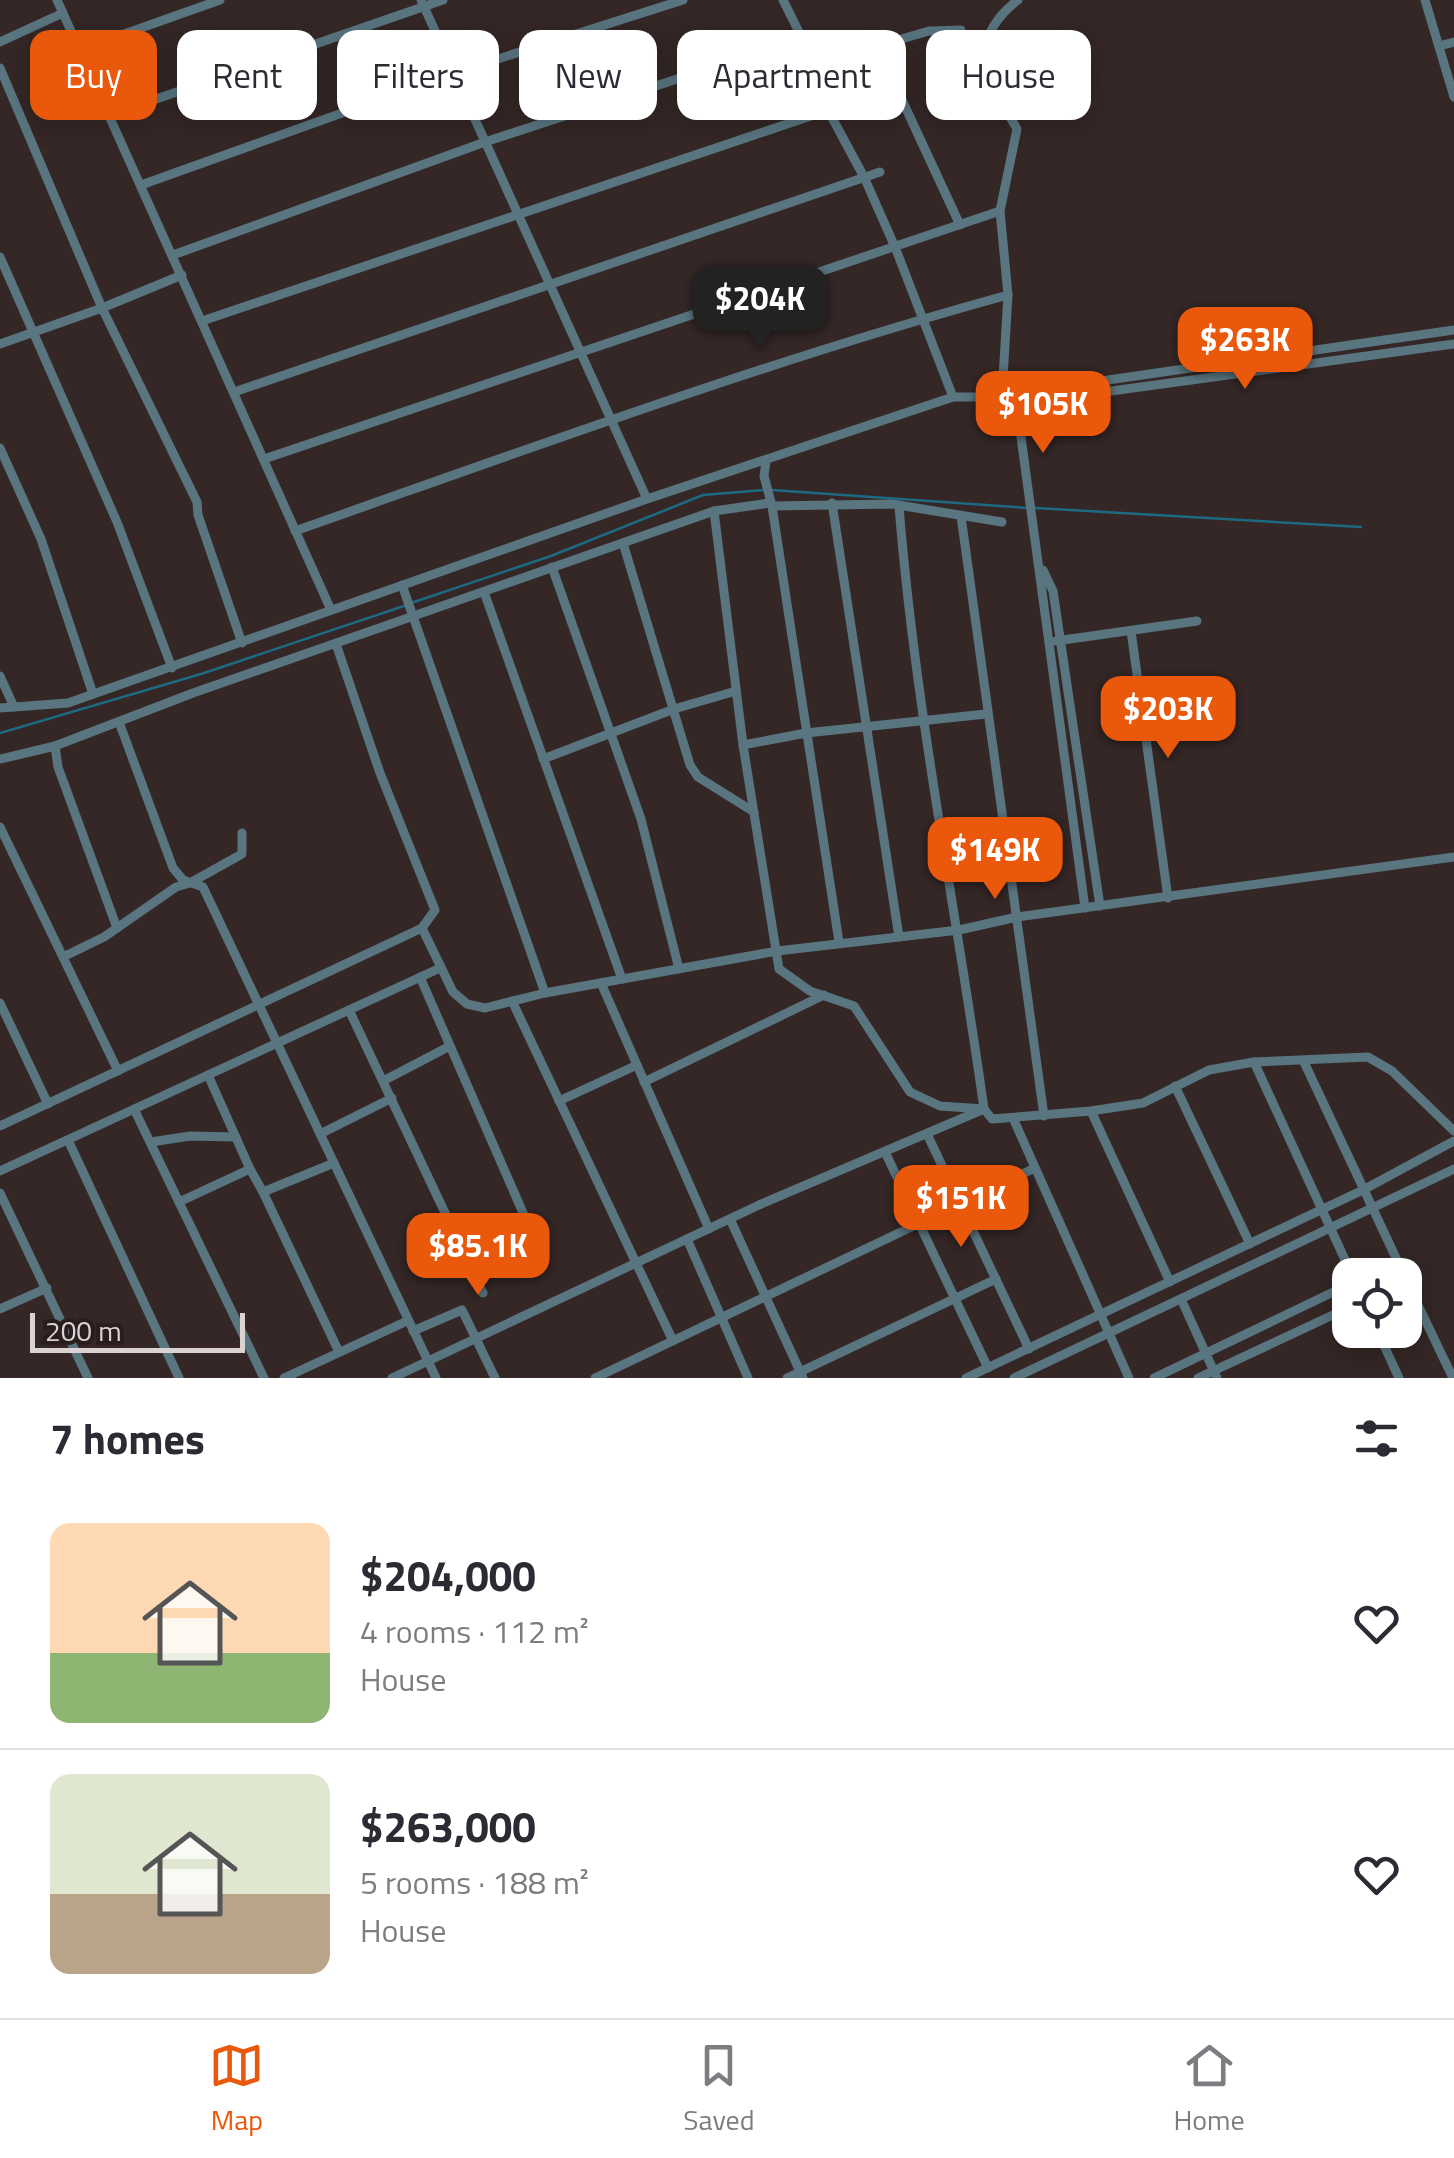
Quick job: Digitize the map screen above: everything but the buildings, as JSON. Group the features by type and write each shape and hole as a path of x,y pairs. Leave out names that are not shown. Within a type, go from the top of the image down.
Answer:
{"street":[{"path":"57,0 70,30"},
{"path":"135,30 220,0"},
{"path":"157,99 422,3 443,0"},
{"path":"499,59 683,0"},
{"path":"783,0 798,30"},
{"path":"995,402 995,388 1002,378 1008,295 1000,211 1018,129 979,62 987,34 1002,12 1018,0"},
{"path":"1425,0 1454,93"},
{"path":"422,3 434,30"},
{"path":"0,42 62,13"},
{"path":"1439,46 1454,42"},
{"path":"0,68 102,308 196,502 242,643"},
{"path":"173,255 485,142 677,79"},
{"path":"906,109 960,225"},
{"path":"141,185 337,115"},
{"path":"112,120 331,610"},
{"path":"475,120 647,499"},
{"path":"202,321 515,213 804,120"},
{"path":"833,120 895,247 954,398"},
{"path":"234,392 880,172"},
{"path":"264,459 1000,211"},
{"path":"0,257 117,522 172,668"},
{"path":"0,344 182,275"},
{"path":"296,530 610,420 921,319 1008,295"},
{"path":"1032,391 1454,330"},
{"path":"0,708 68,702 93,694 647,499 954,398 983,398 995,402 1006,414 1018,414 1031,402 1454,344"},
{"path":"1002,378 1026,381 1032,391 1031,402"},
{"path":"1018,414 1085,908"},
{"path":"0,448 41,539 93,694"},
{"path":"766,461 764,476 839,942"},
{"path":"0,759 55,746 714,511 770,502 832,503 899,506 1002,522"},
{"path":"832,503 898,937"},
{"path":"899,506 924,721 984,1109 992,1120 1143,1103 1209,1070 1254,1062 1368,1058 1392,1070 1454,1131"},
{"path":"714,511 743,745 779,968 810,991 854,1006 910,1092 940,1106 984,1109"},
{"path":"960,516 1044,1116"},
{"path":"623,543 690,765 698,777 754,812"},
{"path":"1038,560 1053,590 1100,906"},
{"path":"552,567 641,819 679,968"},
{"path":"402,585 545,993"},
{"path":"484,592 622,979"},
{"path":"1049,642 1197,621"},
{"path":"1130,631 1168,898"},
{"path":"0,1126 422,928 436,910 380,773 336,644"},
{"path":"0,676 14,707"},
{"path":"543,759 674,709 736,691"},
{"path":"743,745 806,733 986,714"},
{"path":"119,722 172,868 183,880 203,888 436,1378"},
{"path":"55,746 58,767 117,928"},
{"path":"0,827 118,1071"},
{"path":"63,958 117,928 176,887 242,854 242,833"},
{"path":"422,928 454,992 467,1004 485,1008 545,993 776,951 959,930 1017,917 1454,857"},
{"path":"0,1171 440,968"},
{"path":"420,977 540,1254"},
{"path":"601,983 709,1229"},
{"path":"644,1082 824,996"},
{"path":"512,1001 673,1341"},
{"path":"0,1004 48,1104"},
{"path":"350,1010 483,1294"},
{"path":"384,1081 450,1046"},
{"path":"1254,1062 1344,1258"},
{"path":"1304,1062 1396,1258"},
{"path":"560,1101 637,1066"},
{"path":"208,1075 339,1352"},
{"path":"1176,1086 1250,1244"},
{"path":"320,1134 392,1098"},
{"path":"134,1109 264,1378"},
{"path":"392,1378 730,1219 984,1109"},
{"path":"1091,1111 1170,1282"},
{"path":"1013,1118 1130,1378"},
{"path":"927,1134 1029,1349"},
{"path":"151,1142 190,1136 236,1137"},
{"path":"68,1140 179,1378"},
{"path":"966,1378 1322,1210 1454,1141"},
{"path":"884,1152 988,1368"},
{"path":"263,1192 334,1163"},
{"path":"179,1202 250,1168"},
{"path":"601,1377 1035,1168"},
{"path":"1014,1378 1454,1169"},
{"path":"0,1192 88,1378"},
{"path":"730,1219 801,1375"},
{"path":"688,1239 748,1378"},
{"path":"786,1378 801,1375 996,1279"},
{"path":"0,1309 46,1288"},
{"path":"1154,1378 1332,1293"},
{"path":"1181,1299 1215,1374"},
{"path":"284,1378 339,1352 462,1310 495,1378"},
{"path":"1422,1314 1452,1378"},
{"path":"1198,1378 1215,1374 1332,1316"},
{"path":"1385,1348 1399,1378"}],"waterway":[{"path":"411,603 551,556 703,495 764,490"},
{"path":"772,490 1028,508"},
{"path":"1036,508 1361,527"},
{"path":"0,733 201,674 404,606"}]}
